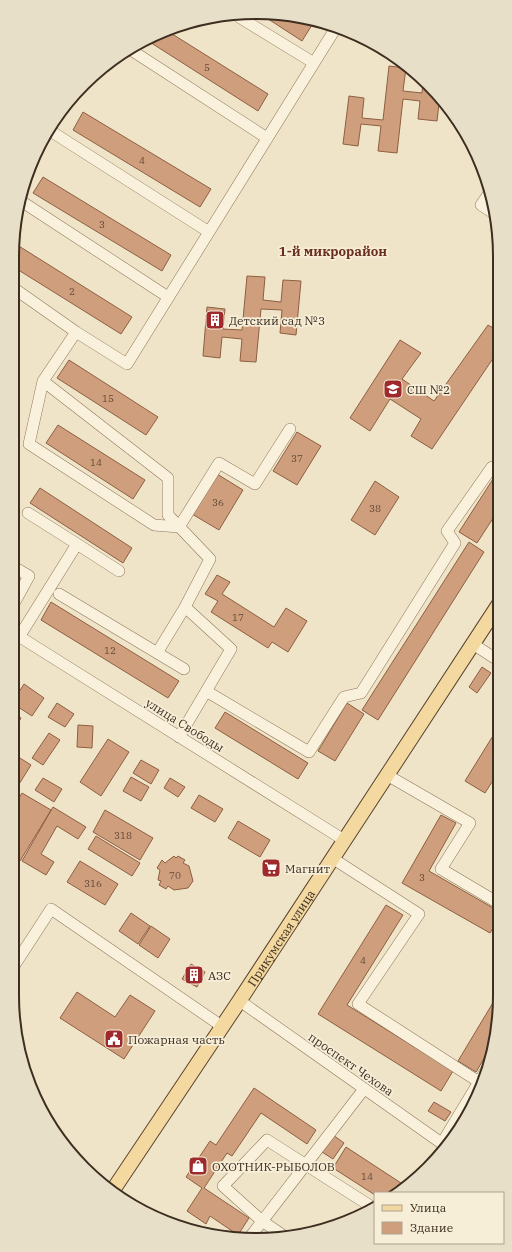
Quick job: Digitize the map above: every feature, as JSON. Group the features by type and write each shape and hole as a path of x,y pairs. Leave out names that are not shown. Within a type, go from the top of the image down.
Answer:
{"main road":[{"name":"Прикумская улица","path":"115,1187 223,1027 493,613"}],"street":[{"path":"243,20 314,63"},
{"path":"19,292 76,332 127,364 333,32"},
{"path":"135,53 267,138"},
{"path":"53,133 209,232"},
{"path":"486,198 481,205 488,209"},
{"path":"25,204 168,297"},
{"path":"76,332 43,381 29,444 154,525 179,526"},
{"path":"43,381 168,478 168,515 210,559 185,607 157,653"},
{"path":"179,526 219,463 255,484 290,429"},
{"path":"206,691 309,752 344,697 361,694 455,543 447,531 493,468"},
{"path":"28,513 119,571"},
{"path":"19,631 77,544"},
{"path":"19,570 29,576 19,594"},
{"path":"59,594 184,669"},
{"path":"179,737 231,649 185,607"},
{"name":"улица Свободы","path":"19,637 344,840"},
{"path":"473,644 493,657"},
{"path":"387,775 470,823 440,870 493,900"},
{"path":"332,858 419,914 358,1004 477,1081"},
{"path":"19,958 51,909 223,1027"},
{"name":"проспект Чехова","path":"240,1001 442,1143"},
{"path":"253,1233 364,1089"},
{"path":"278,1232 262,1221 222,1186 268,1140 368,1205"}],"building":[{"path":"269,20 287,21 311,26 302,41"},
{"path":"173,34 268,94 258,111 151,43"},
{"path":"389,66 399,67 405,73 403,91 422,93 423,87 439,106 437,121 418,119 420,101 403,99 397,153 378,151 381,126 361,124 358,146 343,144 349,96 364,98 362,118 383,120"},
{"path":"83,112 211,189 200,207 73,130"},
{"path":"43,177 171,255 162,271 33,193"},
{"path":"20,247 132,317 121,334 19,270"},
{"name":"Детский сад №3","path":"247,276 265,277 263,300 281,302 283,280 301,281 296,335 280,333 282,310 261,309 256,362 240,361 242,339 222,337 220,358 203,356 207,307 225,309 223,329 242,330"},
{"name":"СШ №2","path":"488,325 493,328 493,358 432,449 411,436 421,419 390,399 370,431 350,418 400,340 421,353 402,379 434,401"},
{"path":"69,360 158,417 146,435 57,378"},
{"path":"58,425 145,480 133,499 46,443"},
{"path":"297,432 321,446 297,485 273,471"},
{"path":"217,474 243,490 219,530 192,514"},
{"path":"493,479 493,518 477,543 459,532"},
{"path":"375,481 399,497 375,535 351,520"},
{"path":"40,488 132,548 123,563 30,503"},
{"path":"469,542 484,552 378,720 362,710"},
{"path":"217,575 230,582 222,594 274,627 286,608 307,621 288,652 272,642 268,648 211,612 218,601 205,594"},
{"path":"51,602 179,681 168,698 41,620"},
{"path":"482,667 491,673 477,693 469,687"},
{"path":"24,684 44,698 32,716 19,708 19,692"},
{"path":"57,703 74,714 65,727 48,717"},
{"path":"347,703 364,714 335,761 318,751"},
{"path":"225,712 308,763 298,779 215,728"},
{"path":"78,725 93,726 92,748 77,747"},
{"path":"49,733 60,740 43,765 32,758"},
{"path":"493,736 493,780 485,793 465,781"},
{"path":"108,739 129,752 101,796 80,782"},
{"path":"19,757 31,765 19,784"},
{"path":"141,760 159,770 151,784 133,773"},
{"path":"131,777 149,787 141,801 123,791"},
{"path":"43,778 62,789 54,802 35,790"},
{"path":"170,778 185,787 178,797 164,788"},
{"path":"22,793 51,810 20,861 19,860 19,798"},
{"path":"199,795 223,809 215,822 191,808"},
{"path":"53,807 86,827 78,839 57,826 41,854 54,862 46,875 22,861"},
{"path":"105,810 153,838 140,860 93,832"},
{"path":"441,815 456,823 429,871 493,908 493,928 490,933 402,883"},
{"path":"238,821 270,840 260,857 228,838"},
{"path":"96,836 140,863 132,876 88,849"},
{"path":"174,856 176,858 178,856 185,860 183,863 189,866 193,881 188,888 174,890 168,886 166,889 159,885 161,881 158,880 160,870 157,868 162,860 165,863"},
{"path":"80,861 118,884 105,905 67,882"},
{"path":"386,905 403,915 347,1005 453,1071 441,1091 318,1014"},
{"path":"131,913 150,926 138,944 119,931"},
{"path":"151,926 170,939 158,958 139,945"},
{"name":"АЗС","path":"191,964 205,972 197,987 182,979"},
{"name":"Пожарная часть","path":"77,992 115,1017 130,995 155,1011 124,1059 60,1018"},
{"path":"493,1003 491,1027 485,1057 476,1072 458,1061"},
{"path":"254,1088 316,1130 307,1144 261,1113 232,1156 227,1153 204,1188 249,1218 240,1232 233,1232 210,1216 206,1224 187,1211 202,1188 186,1177 210,1141 216,1145"},
{"path":"434,1102 451,1112 445,1121 428,1111"},
{"path":"333,1135 344,1143 333,1159 322,1152"},
{"path":"346,1147 401,1183 389,1192 374,1192 374,1194 333,1168"}],"place":[{"name":"Детский сад №3","path":"215,320"},
{"name":"СШ №2","path":"393,389"},
{"name":"Магнит","path":"271,868"},
{"name":"АЗС","path":"194,975"},
{"name":"Пожарная часть","path":"114,1039"},
{"name":"ОХОТНИК-РЫБОЛОВ","path":"198,1166"}],"district":[{"name":"1-й микрорайон","path":"333,251"}]}
